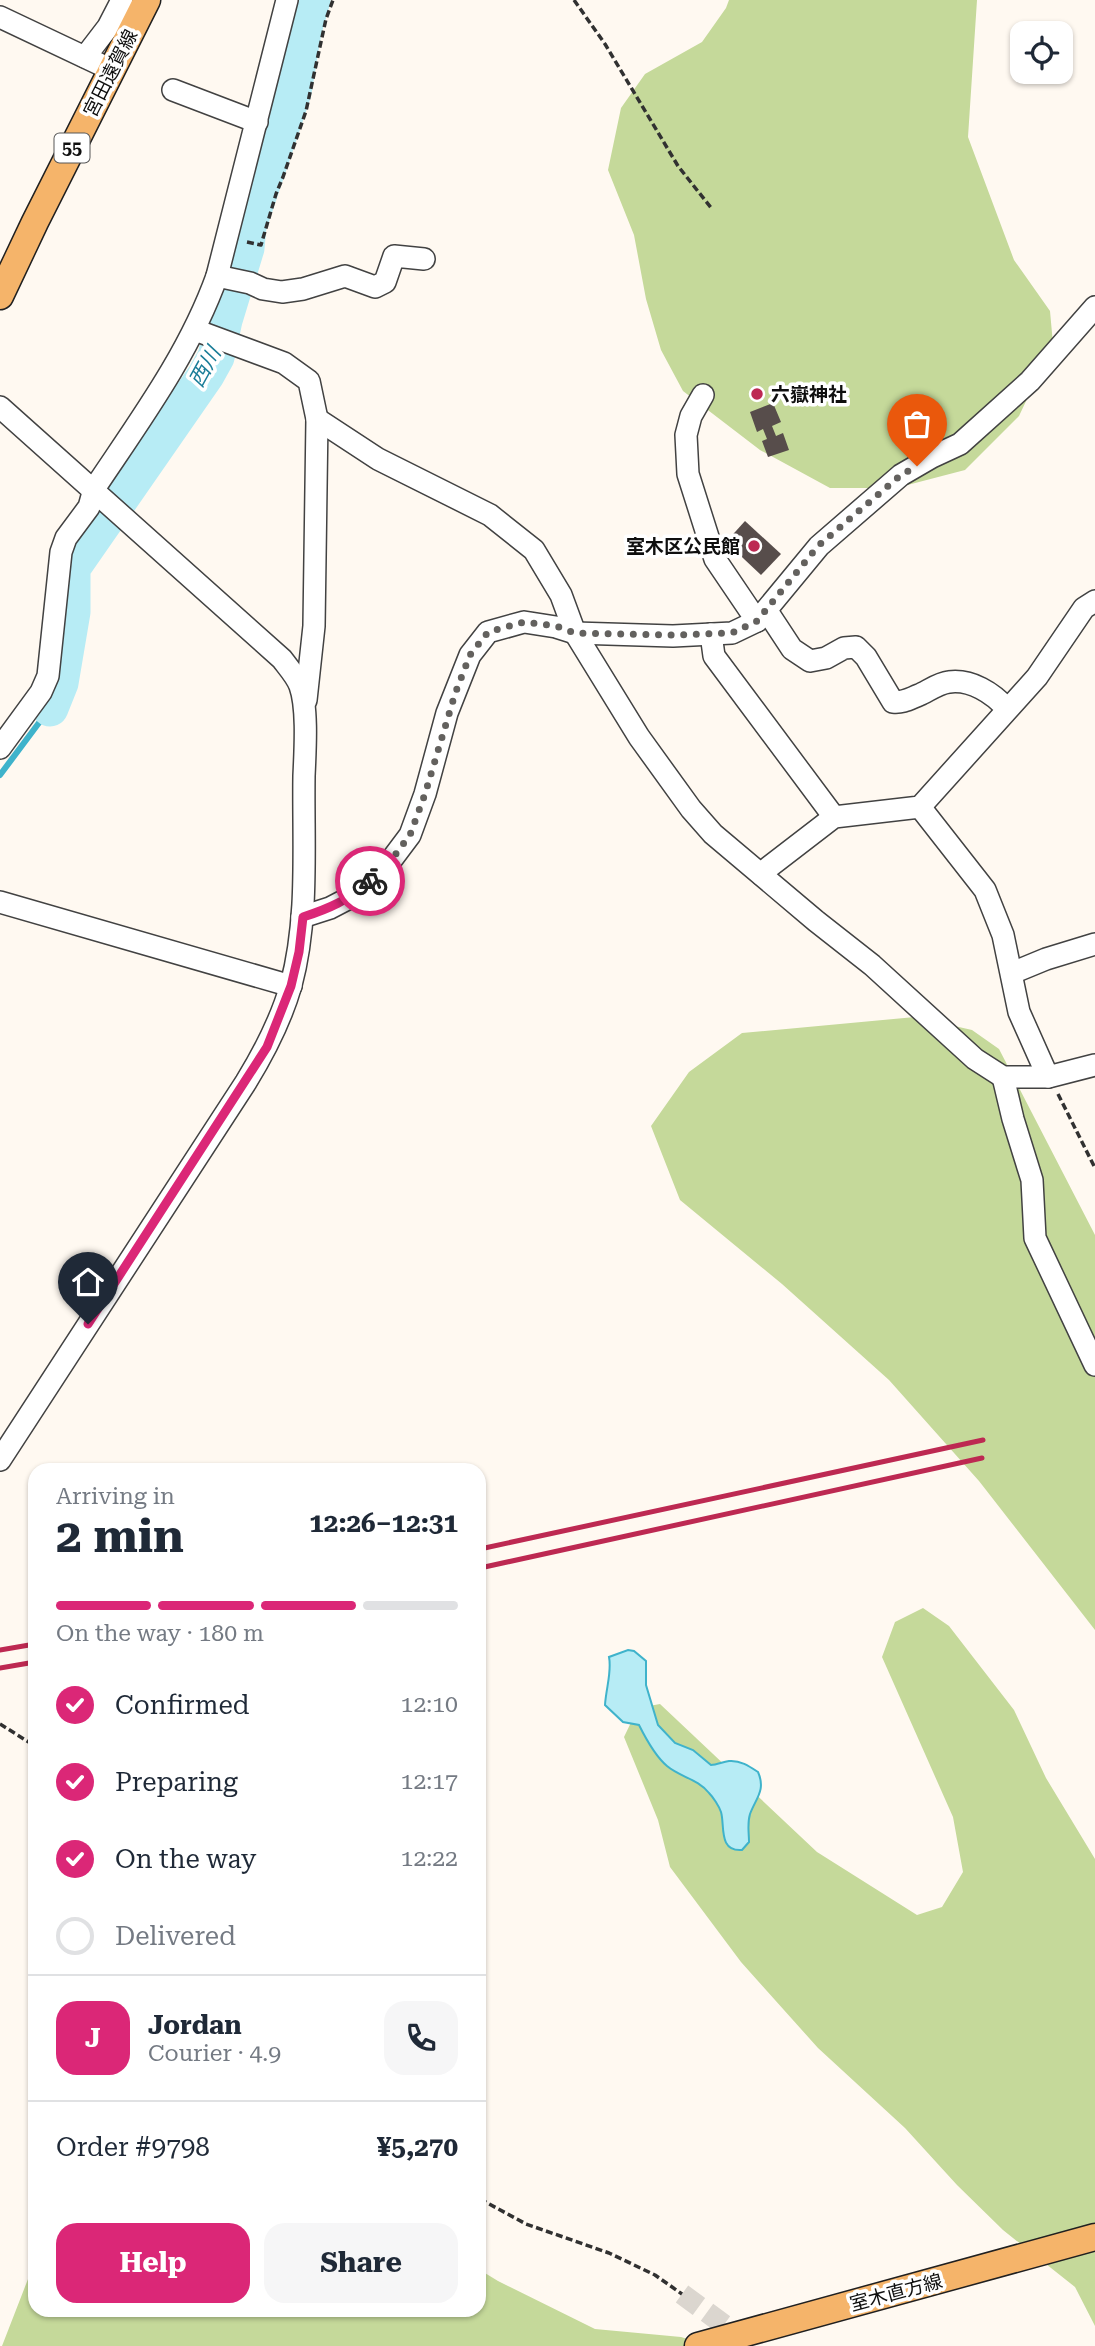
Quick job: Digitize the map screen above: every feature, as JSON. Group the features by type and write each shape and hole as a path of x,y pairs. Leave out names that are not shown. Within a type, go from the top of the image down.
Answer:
{"main road":[{"name":"宮田遠賀線","path":"0,296 148,0"},
{"name":"室木直方線","path":"698,2346 1095,2237"}],"street":[{"path":"85,57 108,27 122,0"},
{"path":"0,748 41,692 48,676 61,552 66,538 89,507 94,489 176,365 195,330 217,276 225,236 288,0"},
{"path":"0,17 112,70"},
{"path":"173,90 257,122"},
{"path":"217,276 282,292 303,289 345,276 375,287 385,282 394,256 424,259"},
{"path":"303,917 330,908 355,895 389,863 410,835 452,701 470,655 488,632 524,622 556,626 575,633 732,633 762,616 818,546 901,475 960,444 1030,381 1095,307"},
{"path":"0,1460 267,1047 291,986 299,952 303,917 304,716 314,626 317,419 309,381 284,363 195,330"},
{"path":"703,395 691,416 686,435 688,474 715,559 792,649 810,660 826,658 844,648 856,648 866,657 893,702 902,703 947,681 965,682 983,689 1007,709"},
{"path":"0,407 282,659 300,685 304,716"},
{"path":"317,419 378,459 490,515 534,550 561,595 575,633 639,737 691,809 713,834 872,965 975,1059 1003,1077 1048,1077 1095,1065"},
{"path":"762,875 834,817 920,807 1037,677 1084,608 1095,601"},
{"path":"711,634 714,656 834,817"},
{"path":"920,807 985,890 1003,935 1019,1012 1048,1077"},
{"path":"0,902 291,986"},
{"path":"1012,973 1095,944"},
{"path":"1003,1077 1032,1181 1035,1238 1095,1365"}],"path":[{"path":"261,245 306,111 326,19 333,0"},
{"path":"574,0 605,44 678,166 712,209"},
{"path":"1048,1077 1095,1168"},
{"path":"0,1724 28,1742"},
{"path":"486,2202 526,2224 610,2253 655,2275 682,2294"}],"green space":[{"path":"729,0 977,0 968,137 1014,260 1050,311 1053,344 1019,416 965,470 896,488 830,488 760,450 683,391 661,350 646,299 634,235 608,170 621,108 645,74 702,42"},
{"path":"915,1017 972,1030 999,1049 1095,1235 1095,1630 979,1481 889,1380 782,1284 680,1200 651,1126 689,1072 742,1033"},
{"path":"923,1608 949,1626 1014,1710 1046,1778 1095,1859 1095,2326 1075,2287 1003,2230 905,2128 818,2048 741,1962 670,1867 658,1820 624,1737 638,1708 660,1704 817,1852 917,1915 942,1907 963,1872 953,1817 882,1657 895,1622"},
{"path":"486,2274 595,2329 681,2337 710,2346 2,2346 28,2279 28,2317 486,2317"}],"water":[{"path":"628,1650 634,1651 646,1661 646,1685 658,1725 675,1743 693,1750 711,1765 737,1761 758,1772 761,1789 749,1818 749,1842 742,1850 729,1847 726,1842 720,1810 705,1788 667,1766 639,1725 623,1722 605,1705 609,1657"}],"building":[{"path":"773,403 781,422 772,426 776,436 783,433 789,450 768,457 762,441 767,439 763,429 757,432 750,412"},
{"path":"745,521 781,554 761,575 726,542"}],"waterway":[{"name":"西川","path":"50,708 60,683 72,612 72,568 216,357 224,320 246,248 248,226 293,92 303,31 312,0"},
{"path":"0,775 50,708"}],"tunnel":[{"path":"682,2294 753,2346"}],"railway":[{"path":"486,1548 983,1440"},
{"path":"486,1567 982,1458"},
{"path":"0,1650 28,1645"},
{"path":"0,1668 28,1663"}],"way so far":[{"path":"370,881 389,863 410,835 425,794 447,713 470,655 488,632 524,622 556,626 575,633 607,635 732,633 757,621 818,546 901,475 917,466"}],"place":[{"name":"六嶽神社","path":"757,394"},
{"name":"室木区公民館","path":"754,546"}],"route":[{"path":"88,1324 267,1047 291,986 303,917 330,908 355,895 370,881"}]}
